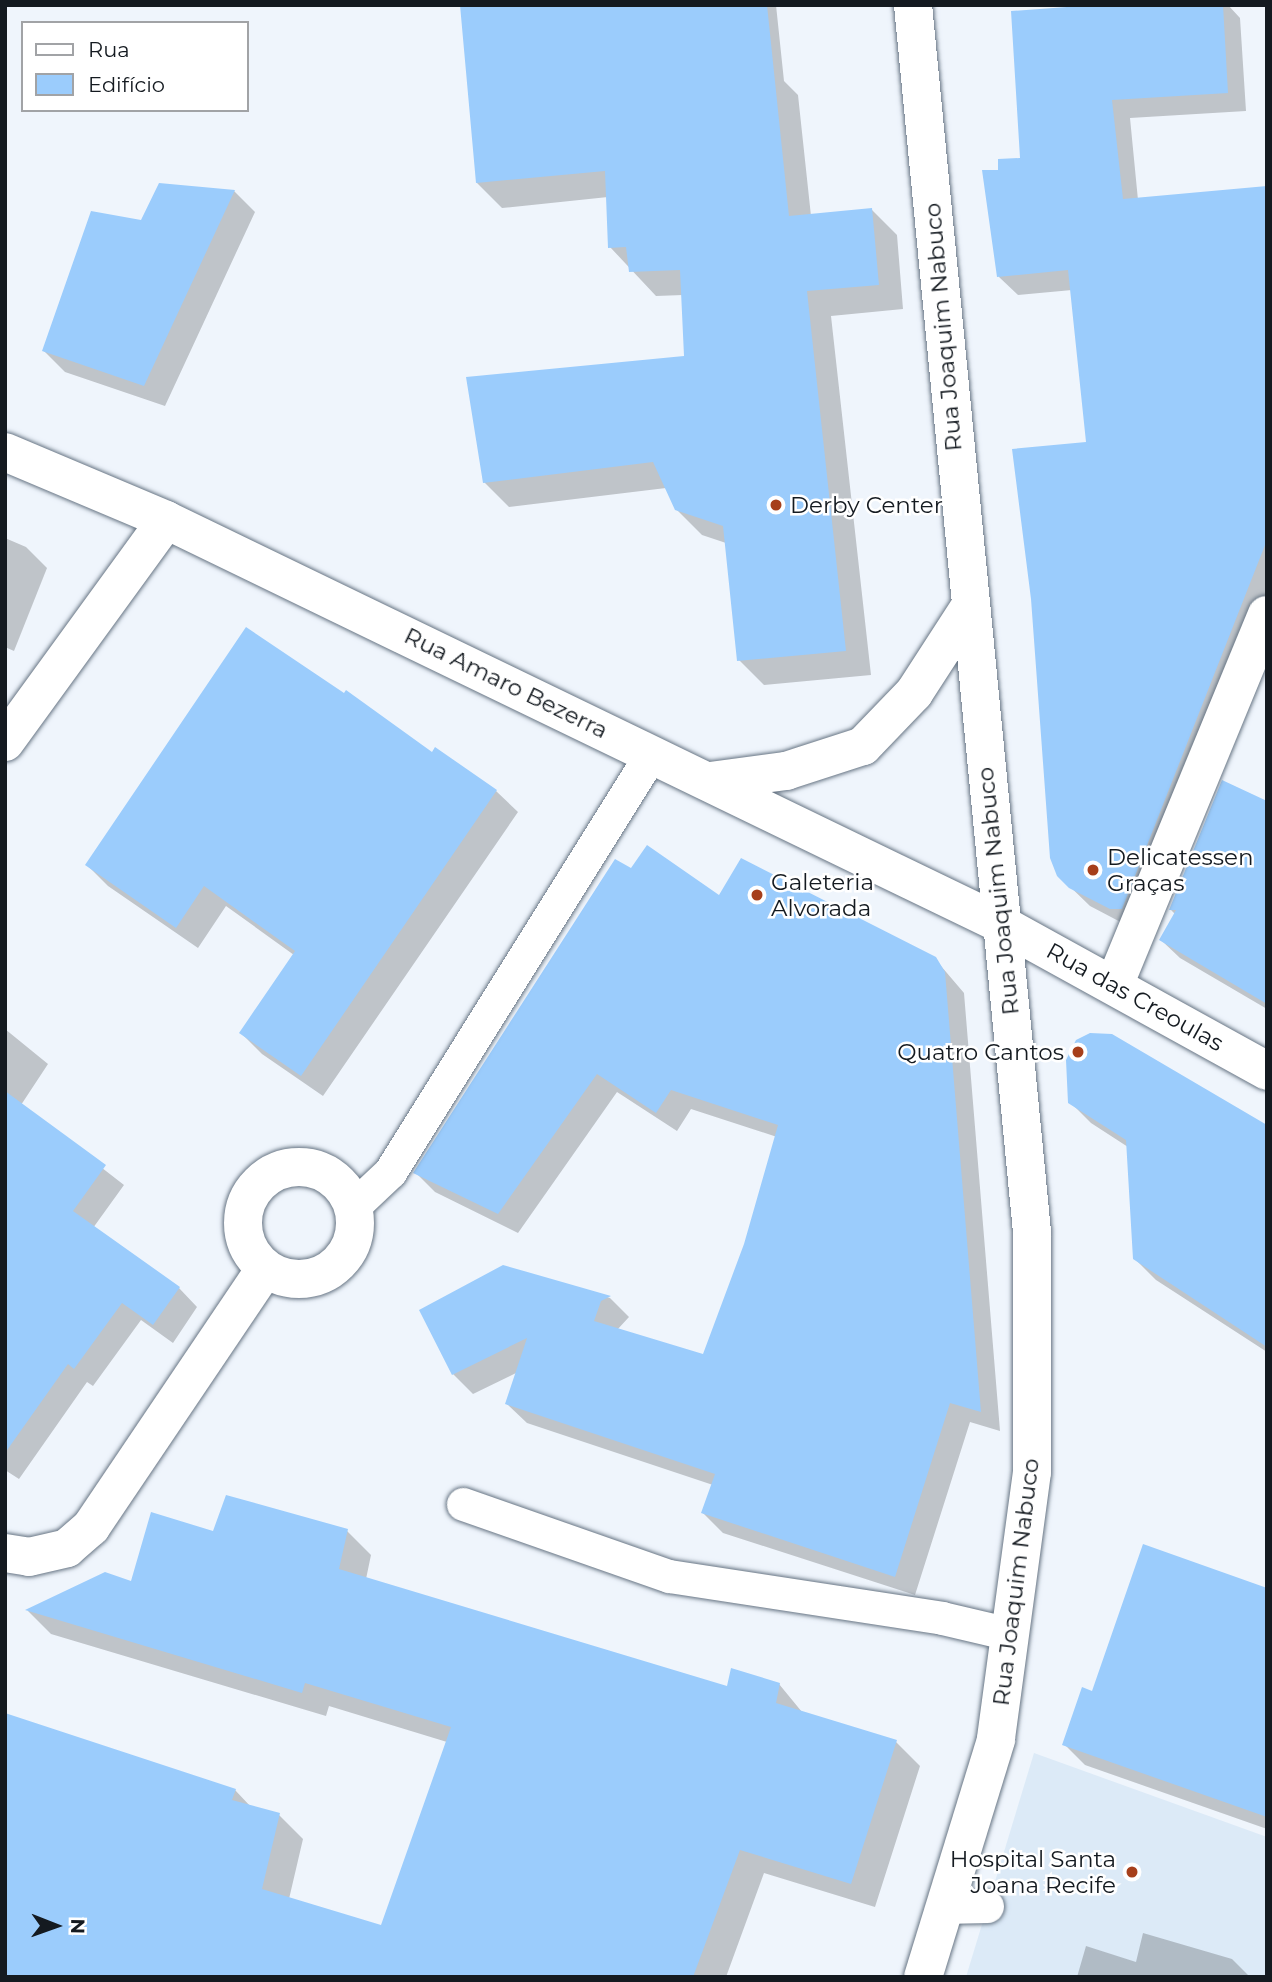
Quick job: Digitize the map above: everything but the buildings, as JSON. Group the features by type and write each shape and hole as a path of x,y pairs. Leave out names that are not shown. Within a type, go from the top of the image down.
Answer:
{"main road":[{"name":"Rua Joaquim Nabuco","path":"913,5 969,608 1032,1232 1032,1472 996,1740 923,1977"},
{"name":"Rua Amaro Bezerra","path":"5,452 166,520 1002,924"},
{"path":"5,742 166,520"},
{"path":"710,781 786,771 863,746 914,693 969,608"},
{"path":"1115,984 1267,615"},
{"name":"Rua das Creoulas","path":"1002,924 1267,1070"},
{"path":"292,1167 311,1168 329,1175 344,1188 353,1207 354,1236 332,1269 302,1280 265,1269 250,1252 243,1233 243,1213 263,1180 292,1167"},
{"path":"5,1553 29,1557 67,1548 91,1527 265,1269"}],"lane":[{"path":"353,1207 390,1172 652,753"},
{"path":"463,1504 669,1576 942,1618 1010,1634"},
{"path":"944,1907 987,1906"}],"shaded area":[{"name":"Hospital Santa Joana Recife","path":"1034,1753 1267,1837 1267,1977 966,1977"}],"place":[{"name":"Derby Center","path":"776,505"},
{"name":"Delicatessen Graças","path":"1093,870"},
{"name":"Galeteria Alvorada","path":"757,895"},
{"name":"Quatro Cantos","path":"1078,1052"},
{"name":"Hospital Santa Joana Recife","path":"1132,1872"}]}
